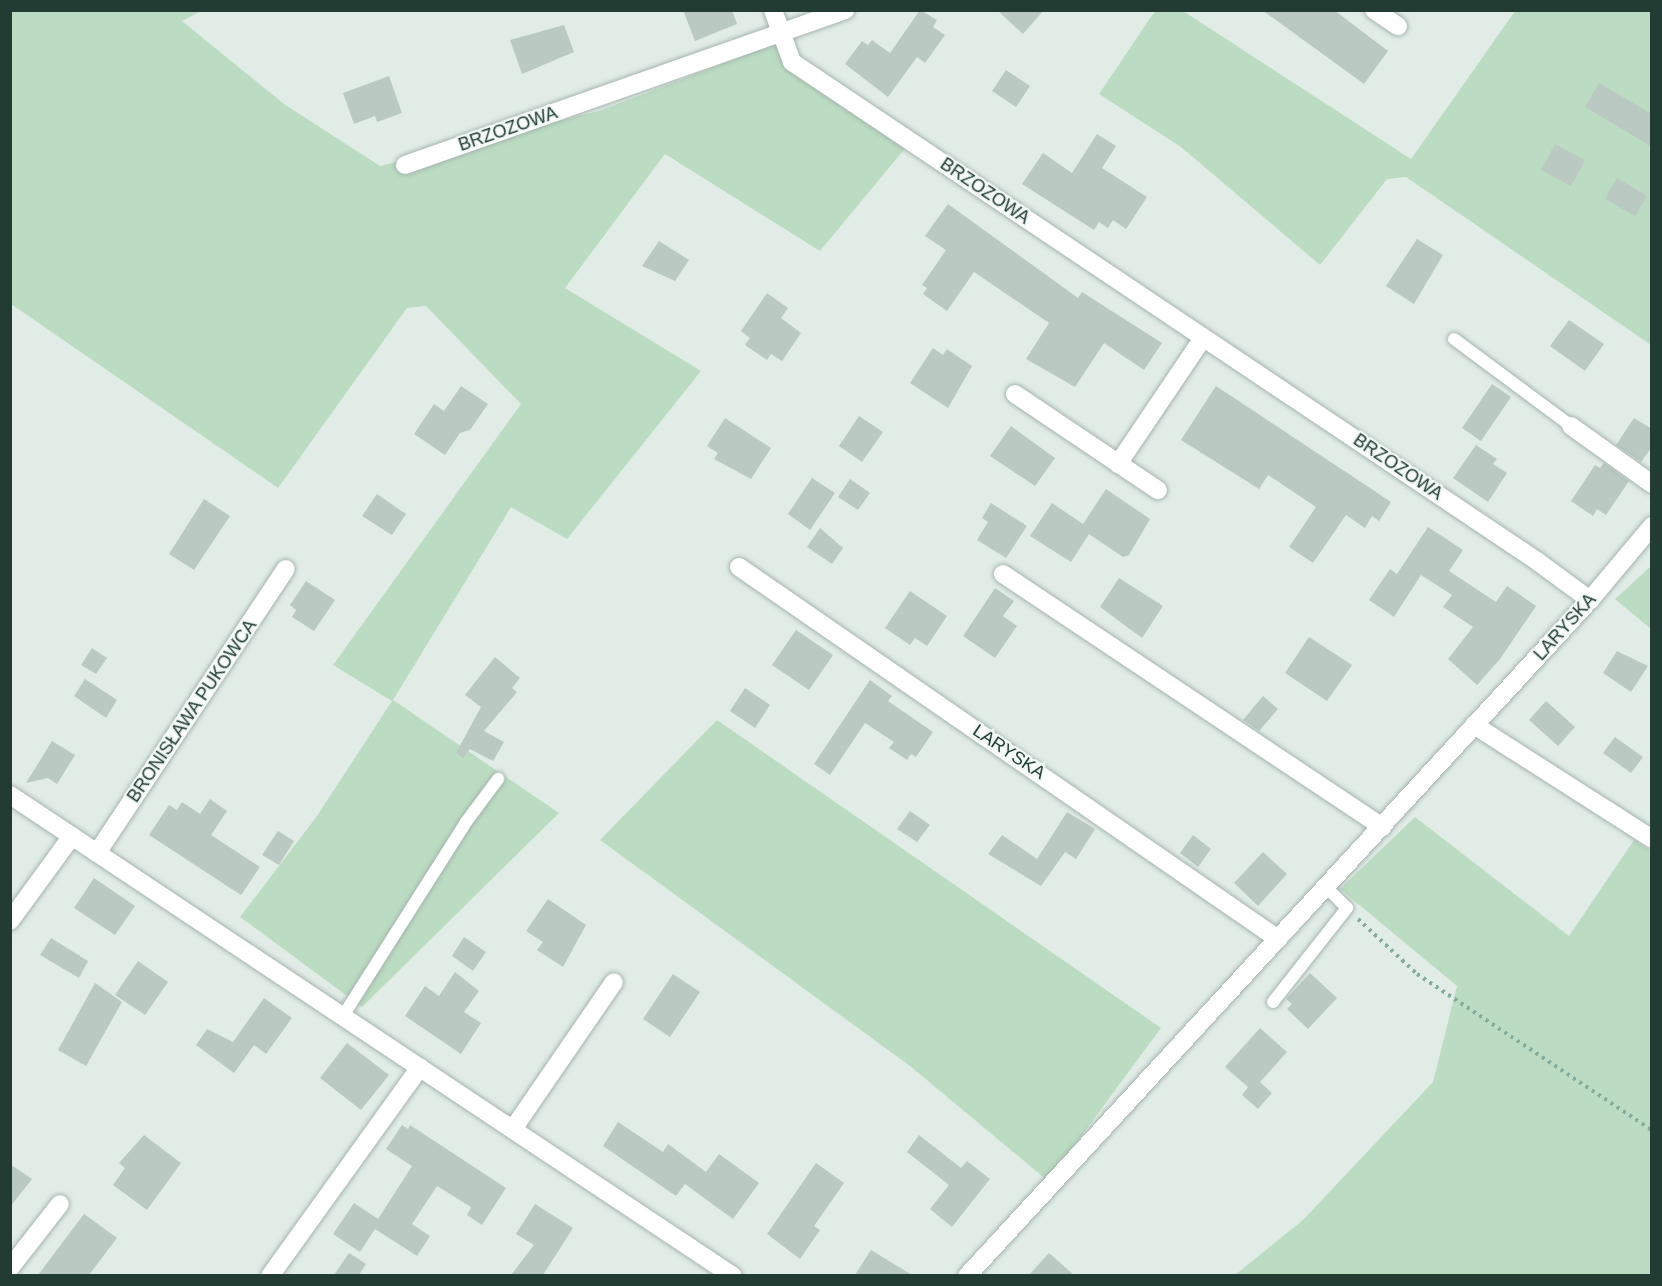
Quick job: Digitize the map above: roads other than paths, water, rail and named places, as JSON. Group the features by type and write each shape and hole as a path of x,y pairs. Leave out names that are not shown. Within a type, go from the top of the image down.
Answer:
{"street":[{"name":"BRZOZOWA","path":"773,10 792,62 1537,561 1590,600"},
{"name":"BRZOZOWA","path":"405,165 845,10"},
{"path":"1374,10 1398,26"},
{"path":"1119,464 1203,338"},
{"path":"1015,394 1158,490"},
{"path":"1571,426 1652,484"},
{"name":"LARYSKA","path":"967,1275 1590,600 1652,526"},
{"name":"LARYSKA","path":"739,567 1278,939"},
{"name":"BRONISŁAWA PUKOWCA","path":"97,853 286,569"},
{"path":"1003,574 1382,827"},
{"path":"1474,725 1652,838"},
{"path":"10,795 733,1275"},
{"path":"10,921 72,836"},
{"path":"513,1129 614,982"},
{"path":"270,1275 420,1067"},
{"path":"10,1269 60,1204"}],"lane":[{"path":"1454,339 1571,426"},
{"path":"342,1016 465,822 498,778"},
{"path":"1273,1002 1347,908 1326,887"}]}
